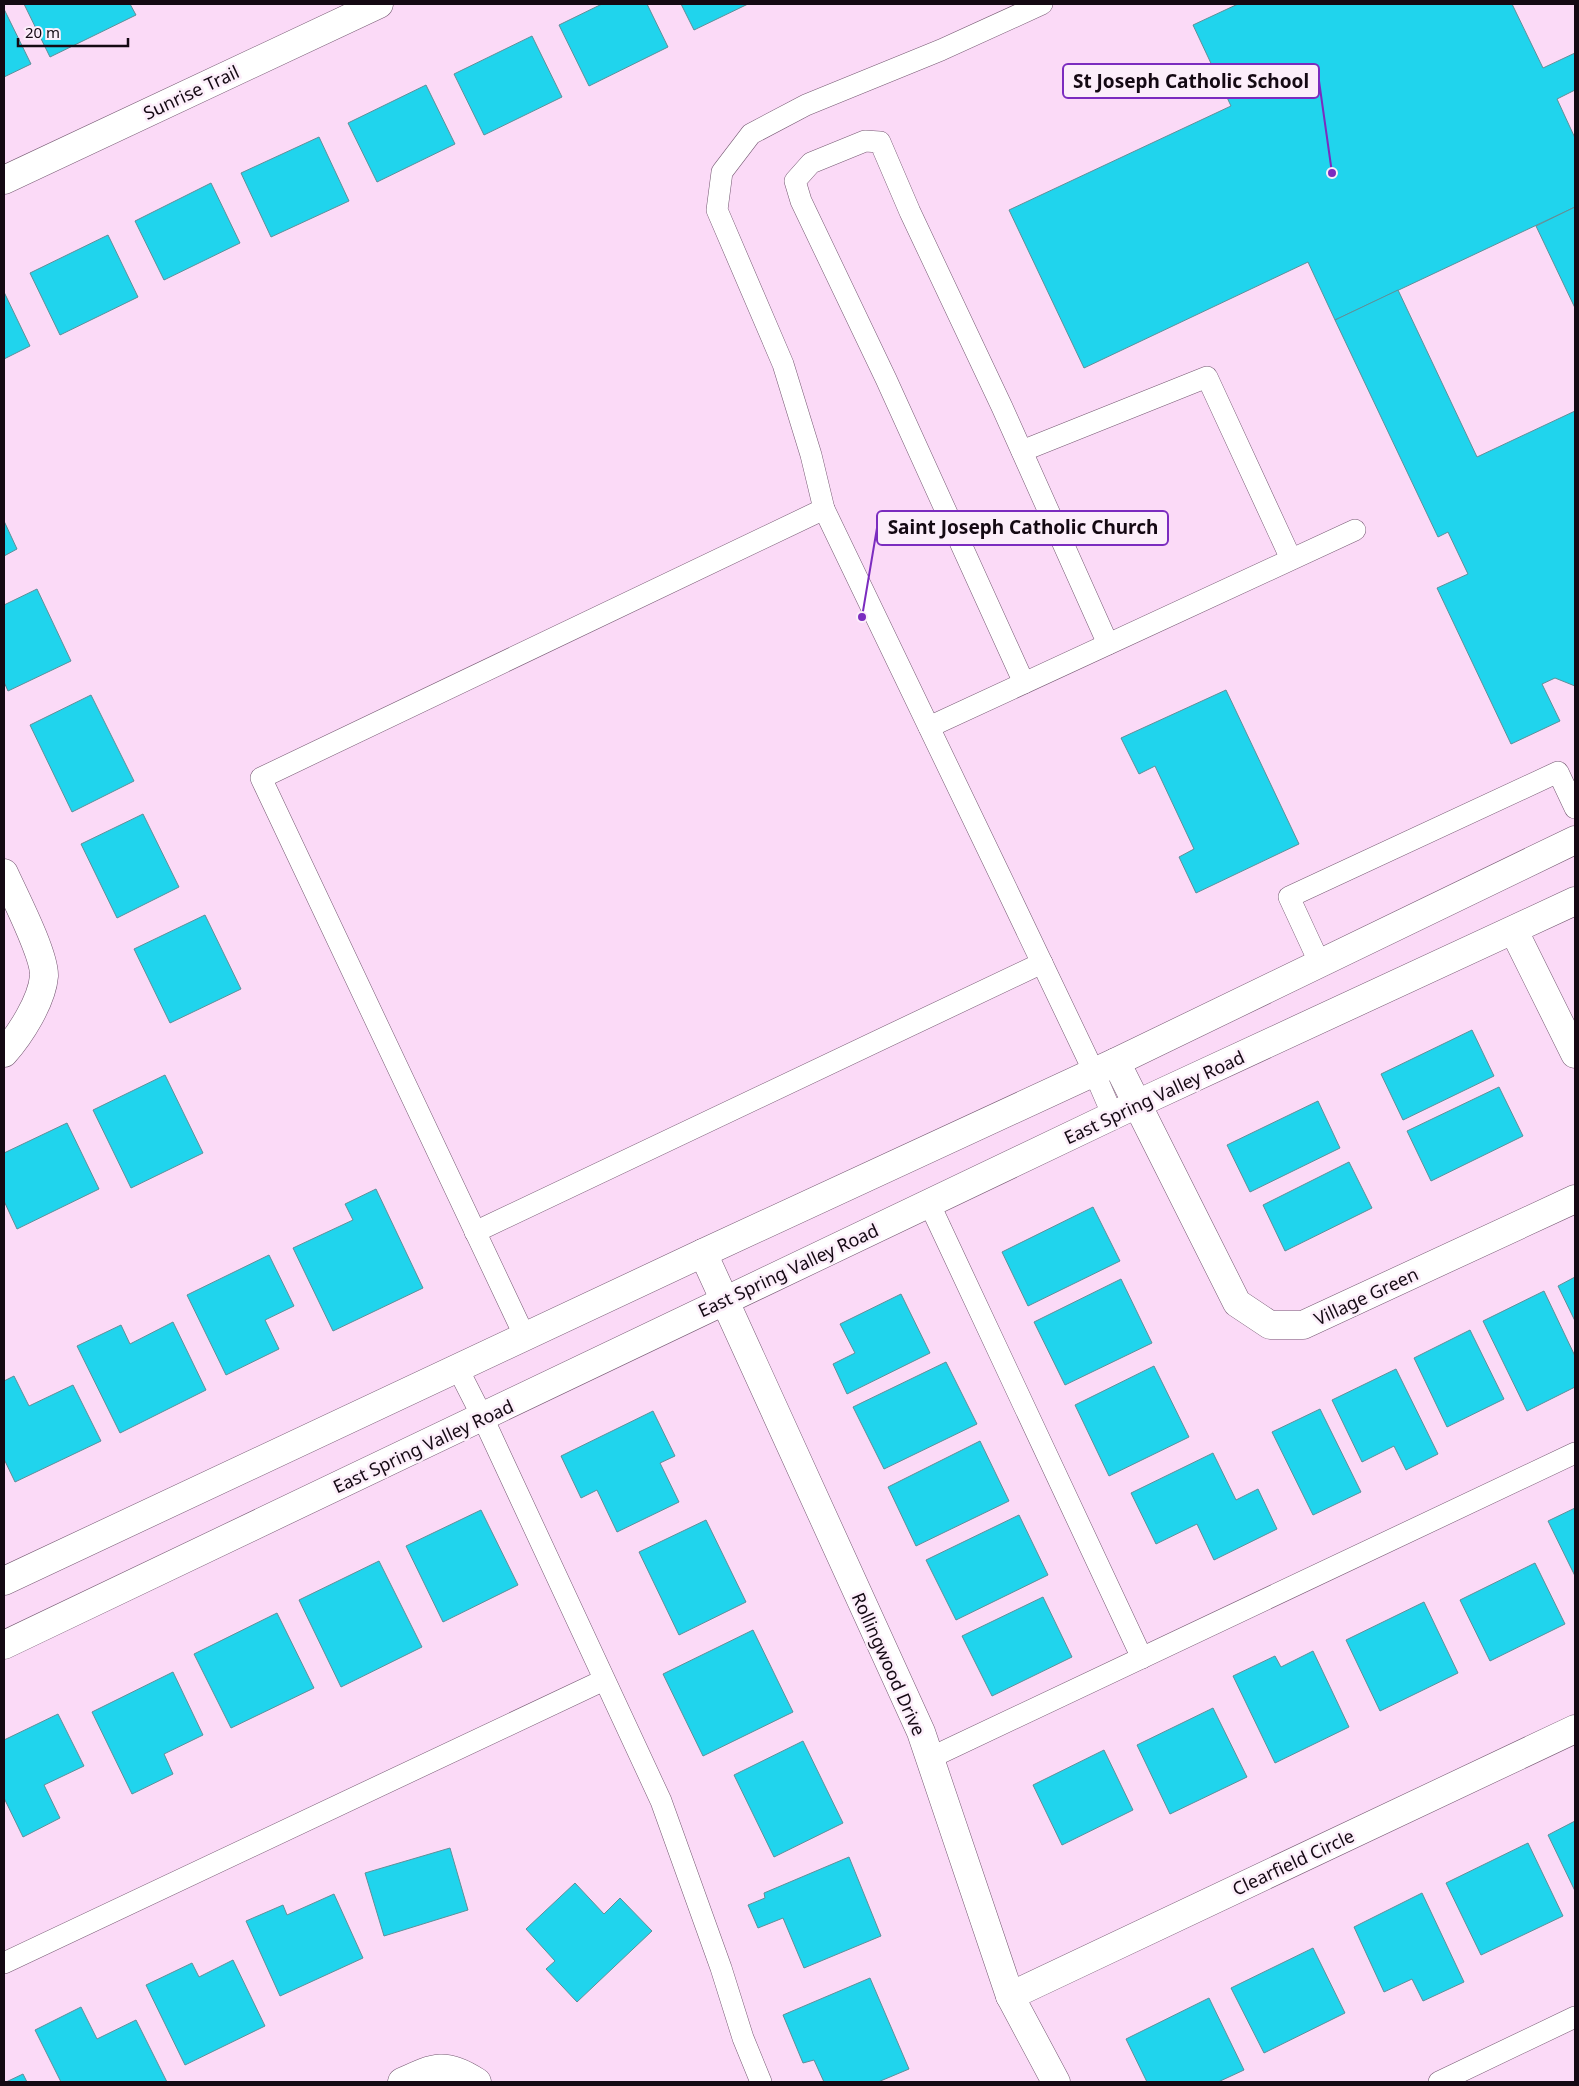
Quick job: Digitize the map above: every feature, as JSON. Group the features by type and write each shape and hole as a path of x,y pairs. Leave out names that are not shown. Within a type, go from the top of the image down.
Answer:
{"street":[{"name":"Sunrise Trail","path":"4,180 379,4"},
{"path":"4,1581 703,1253 1106,1067 1575,840"},
{"path":"4,873 34,940 44,976 32,1016 4,1053"},
{"name":"East Spring Valley Road","path":"4,1645 483,1418 1137,1104 1514,931 1575,901"},
{"path":"1514,931 1575,1054"},
{"name":"Village Green","path":"1106,1067 1137,1104 1237,1303 1270,1324 1303,1325 1575,1199"},
{"name":"Rollingwood Drive","path":"703,1253 921,1732 1010,1996 1056,2082"},
{"name":"Clearfield Circle","path":"1010,1996 1575,1729"},
{"path":"402,2082 434,2067 461,2071 477,2082"}],"lane":[{"path":"1042,4 941,50 806,105 751,134 722,172 716,210 783,364 811,455 824,509 1042,963 1106,1067 1113,1116"},
{"path":"1024,683 886,379 800,201 795,181 810,163 865,142 880,142 910,212 1022,451 1108,644"},
{"path":"1022,451 1207,377 1291,559"},
{"path":"525,1337 261,778 824,509"},
{"path":"929,727 1355,530"},
{"path":"1320,964 1290,897 1558,772 1575,808"},
{"path":"475,1232 1042,963"},
{"path":"929,1203 1142,1658"},
{"path":"458,1369 483,1418 661,1801 715,1949 743,2038 761,2082"},
{"path":"930,1758 1575,1453"},
{"path":"4,1963 604,1680"},
{"path":"1438,2082 1575,2017"}],"building":[{"path":"24,4 130,4 136,15 50,57"},
{"path":"602,4 647,4 668,47 589,86 559,25"},
{"path":"681,4 748,4 694,30"},
{"path":"1238,4 1512,4 1543,68 1575,53 1575,90 1557,99 1575,138 1575,207 1335,320 1308,262 1084,368 1009,210 1231,106 1193,25"},
{"path":"4,9 31,64 4,77"},
{"path":"532,36 562,97 484,135 454,74"},
{"path":"426,85 455,144 377,182 348,123"},
{"path":"319,137 349,201 271,237 241,173"},
{"path":"211,183 240,243 164,280 135,221"},
{"path":"1575,207 1575,308 1536,226"},
{"path":"108,235 138,297 60,335 30,273"},
{"path":"1398,290 1477,457 1575,411 1575,686 1555,678 1542,684 1560,721 1511,744 1437,588 1468,574 1448,532 1438,537 1335,320"},
{"path":"4,292 30,346 4,359"},
{"path":"4,521 17,549 4,556"},
{"path":"37,589 71,661 8,691 4,682 4,605"},
{"path":"1226,690 1299,844 1196,893 1179,857 1194,849 1155,766 1139,774 1121,738"},
{"path":"91,695 134,781 72,812 30,725"},
{"path":"143,814 179,887 117,918 81,844"},
{"path":"205,915 241,989 170,1023 134,949"},
{"path":"1472,1030 1494,1076 1403,1120 1381,1074"},
{"path":"165,1075 203,1153 131,1188 93,1110"},
{"path":"1499,1087 1523,1136 1431,1181 1407,1131"},
{"path":"1318,1101 1340,1148 1250,1192 1227,1145"},
{"path":"67,1123 99,1189 17,1229 4,1201 4,1153"},
{"path":"1349,1162 1372,1208 1285,1251 1263,1205"},
{"path":"376,1189 423,1288 333,1331 293,1248 353,1220 345,1204"},
{"path":"1093,1207 1120,1261 1028,1306 1002,1252"},
{"path":"269,1255 294,1306 265,1320 279,1349 226,1375 187,1295"},
{"path":"1575,1277 1575,1321 1558,1286"},
{"path":"1121,1279 1152,1343 1065,1385 1034,1322"},
{"path":"1544,1291 1575,1356 1575,1387 1527,1411 1483,1321"},
{"path":"901,1294 930,1353 847,1394 833,1364 855,1353 840,1324"},
{"path":"173,1322 206,1390 120,1433 77,1346 121,1325 130,1344"},
{"path":"1470,1330 1504,1399 1447,1427 1414,1358"},
{"path":"946,1362 977,1424 884,1469 853,1407"},
{"path":"1154,1366 1189,1437 1109,1476 1075,1405"},
{"path":"1396,1369 1438,1454 1406,1470 1394,1446 1362,1462 1332,1400"},
{"path":"14,1376 29,1406 73,1385 101,1441 15,1482 4,1459 4,1381"},
{"path":"1320,1409 1361,1492 1313,1515 1272,1432"},
{"path":"653,1411 675,1456 660,1463 679,1502 617,1532 597,1490 581,1498 561,1456"},
{"path":"980,1441 1009,1501 916,1546 888,1487"},
{"path":"1213,1453 1236,1500 1258,1489 1277,1529 1214,1560 1197,1524 1156,1544 1131,1493"},
{"path":"1575,1508 1575,1576 1548,1521"},
{"path":"481,1510 518,1585 443,1622 406,1546"},
{"path":"1019,1515 1048,1575 956,1620 926,1560"},
{"path":"706,1520 746,1602 679,1635 639,1552"},
{"path":"379,1561 422,1647 341,1687 299,1600"},
{"path":"1535,1563 1565,1624 1490,1661 1460,1600"},
{"path":"1043,1597 1072,1657 992,1696 962,1636"},
{"path":"1424,1602 1458,1673 1380,1711 1346,1640"},
{"path":"277,1613 314,1688 231,1728 194,1654"},
{"path":"753,1630 793,1712 703,1756 663,1674"},
{"path":"1313,1651 1349,1727 1275,1763 1233,1676 1275,1656 1281,1667"},
{"path":"173,1672 203,1735 164,1754 173,1774 132,1794 92,1712"},
{"path":"1213,1708 1247,1777 1170,1814 1137,1745"},
{"path":"58,1714 84,1766 44,1785 60,1818 23,1837 4,1798 4,1740"},
{"path":"803,1741 843,1823 774,1857 734,1775"},
{"path":"1104,1750 1133,1810 1062,1845 1033,1785"},
{"path":"1575,1821 1575,1891 1548,1835"},
{"path":"1528,1843 1563,1916 1481,1955 1446,1883"},
{"path":"450,1848 468,1910 384,1936 365,1873"},
{"path":"849,1857 881,1936 804,1968 783,1918 758,1928 748,1905 765,1898 764,1893"},
{"path":"575,1883 604,1914 620,1898 652,1931 577,2002 546,1969 555,1961 526,1929"},
{"path":"1422,1893 1464,1982 1423,2001 1412,1979 1384,1992 1354,1927"},
{"path":"334,1894 363,1958 280,1996 246,1921 283,1905 287,1915"},
{"path":"1313,1948 1345,2013 1264,2053 1231,1988"},
{"path":"233,1960 265,2026 185,2065 146,1985 192,1963 199,1977"},
{"path":"870,1978 909,2069 878,2082 824,2082 814,2060 803,2063 783,2015"},
{"path":"1209,1998 1244,2070 1218,2082 1147,2082 1126,2039"},
{"path":"81,2007 97,2039 136,2020 167,2082 61,2082 35,2030"},
{"path":"23,2074 27,2082 6,2082"}],"place":[{"name":"St Joseph Catholic School","path":"1332,173"},
{"name":"Saint Joseph Catholic Church","path":"862,617"}]}
